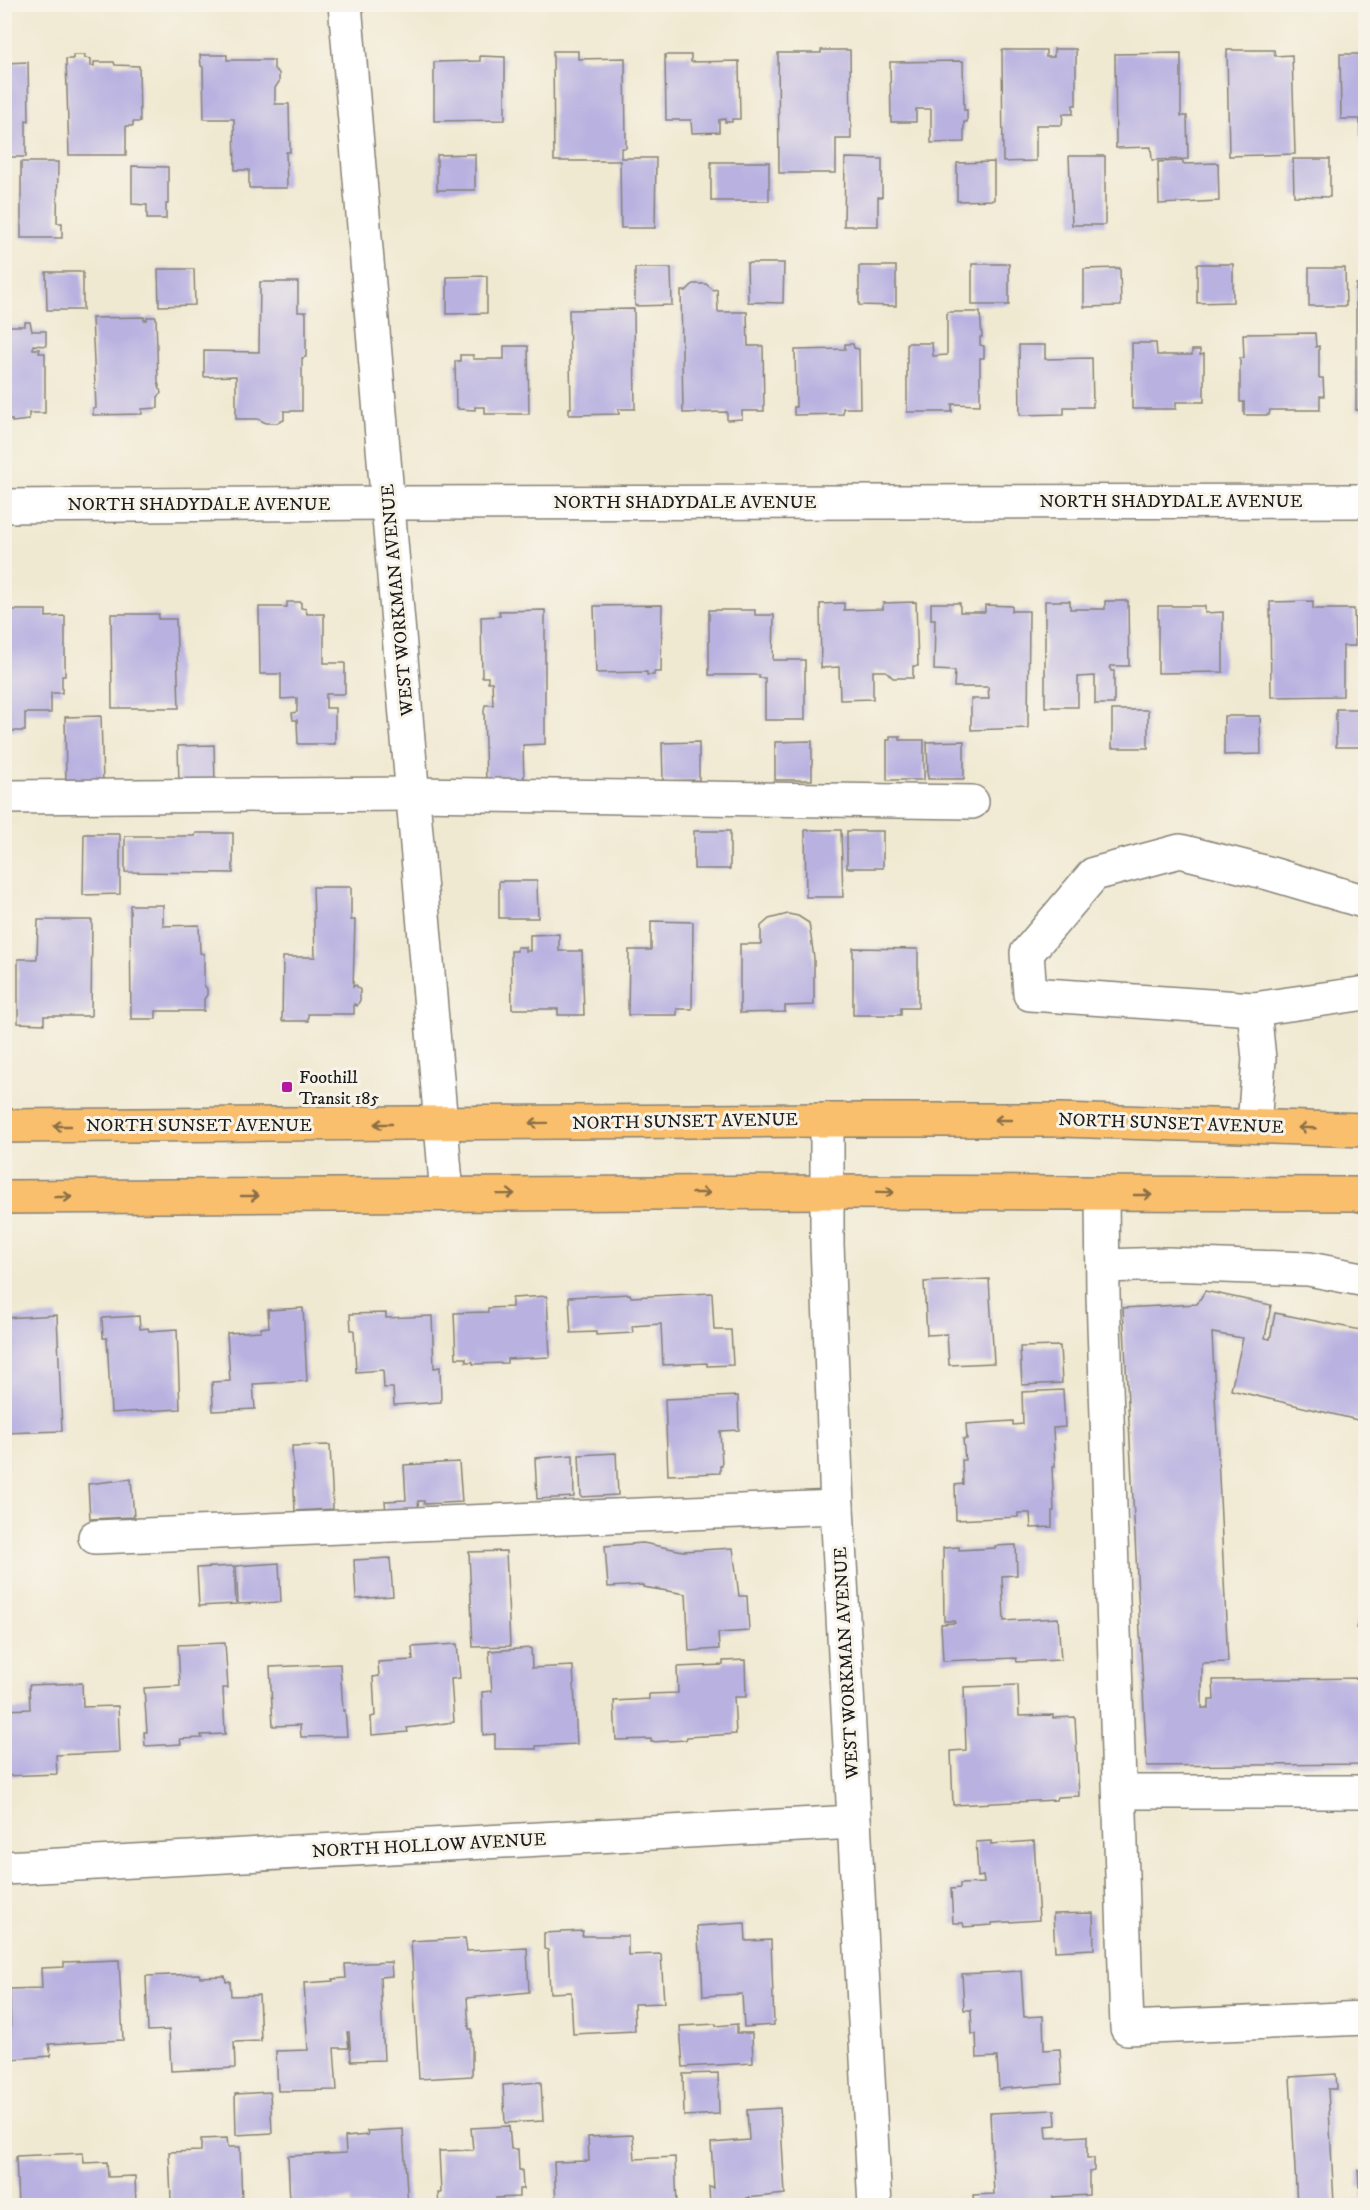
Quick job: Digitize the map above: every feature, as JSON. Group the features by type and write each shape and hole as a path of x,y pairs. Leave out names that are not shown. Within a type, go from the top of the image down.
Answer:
{"main road":[{"name":"NORTH SUNSET AVENUE","path":"4,1126 1061,1120 1365,1130"},
{"path":"4,1197 826,1192 1102,1195 1356,1194 1365,1196"}],"street":[{"name":"WEST WORKMAN AVENUE","path":"345,4 447,1195"},
{"name":"NORTH SHADYDALE AVENUE","path":"4,506 1365,501"},
{"path":"4,797 413,794 972,802"},
{"path":"1365,902 1268,873 1180,851 1094,874 1026,953 1030,994 1254,1009 1365,993"},
{"path":"1254,1009 1259,1059 1254,1126"},
{"name":"WEST WORKMAN AVENUE","path":"827,1120 826,1192 837,1507 875,2205"},
{"path":"1102,1195 1127,2028 1365,2018"},
{"path":"1104,1266 1167,1264 1309,1269 1365,1280"},
{"path":"95,1538 837,1507"},
{"path":"1120,1792 1365,1792"},
{"name":"NORTH HOLLOW AVENUE","path":"4,1868 854,1821"}],"building":[{"path":"1054,49 1076,49 1076,105 1073,105 1073,114 1063,114 1062,125 1036,125 1036,161 1003,162 1002,50 1046,50 1046,57 1054,57"},
{"path":"821,50 850,50 851,139 836,139 836,173 779,173 778,53 821,53"},
{"path":"1227,50 1274,50 1275,56 1292,55 1295,154 1229,156"},
{"path":"553,51 578,51 578,59 625,58 626,148 621,148 621,158 656,158 655,228 621,228 620,161 554,161"},
{"path":"1181,53 1181,116 1187,116 1188,159 1152,160 1151,147 1116,148 1115,54"},
{"path":"1340,54 1366,54 1366,136 1360,136 1360,119 1341,119"},
{"path":"73,55 85,55 84,58 91,59 91,66 94,66 94,62 114,62 115,65 139,66 140,122 133,122 133,126 126,126 126,155 69,155 66,59 73,59"},
{"path":"200,55 227,55 227,60 274,60 274,69 279,73 279,82 275,88 275,104 289,104 290,152 286,152 287,188 249,188 249,170 235,170 234,119 204,119 203,67"},
{"path":"665,55 691,55 691,62 739,61 740,119 732,119 732,122 725,122 725,119 719,120 719,132 692,133 691,120 666,120"},
{"path":"480,56 505,57 505,120 434,121 434,62 480,61"},
{"path":"963,61 964,110 967,110 967,122 964,122 964,142 931,143 931,109 916,109 916,122 891,122 890,62"},
{"path":"28,62 29,121 26,120 26,157 4,157 4,63"},
{"path":"475,154 475,190 437,190 437,155"},
{"path":"1069,156 1105,156 1105,225 1072,225"},
{"path":"845,158 882,159 882,197 878,197 878,226 844,226"},
{"path":"1293,159 1330,159 1330,197 1294,196"},
{"path":"1183,161 1183,164 1218,163 1219,201 1159,204 1158,162"},
{"path":"21,162 58,162 57,223 62,223 62,238 21,238"},
{"path":"711,162 769,162 769,201 711,201"},
{"path":"994,162 994,200 957,201 957,163"},
{"path":"132,166 168,167 166,219 147,219 147,205 132,204"},
{"path":"747,263 784,263 783,303 748,302"},
{"path":"972,264 1009,264 1009,305 972,305"},
{"path":"1197,264 1233,264 1233,302 1197,303"},
{"path":"859,266 896,266 896,306 859,305"},
{"path":"635,268 671,268 672,305 635,306"},
{"path":"1120,268 1121,306 1084,307 1084,269"},
{"path":"1309,268 1345,268 1346,306 1309,306"},
{"path":"158,269 194,269 195,305 159,306"},
{"path":"46,272 83,272 83,310 47,310"},
{"path":"487,276 487,313 447,314 447,277"},
{"path":"260,282 298,282 298,312 306,312 306,357 302,358 302,411 284,411 284,420 277,423 266,423 258,419 236,419 236,376 204,377 204,351 259,352"},
{"path":"693,284 706,284 713,290 717,289 718,312 747,312 748,346 763,346 764,411 742,411 742,419 727,420 727,412 683,413 681,291 686,291"},
{"path":"1356,284 1366,284 1366,410 1356,410"},
{"path":"634,309 635,409 618,409 619,414 569,415 569,408 571,408 569,310"},
{"path":"947,312 980,312 982,337 980,337 980,345 984,346 984,358 980,358 980,405 952,404 952,412 907,412 907,343 932,343 933,356 947,355"},
{"path":"144,317 144,320 147,320 147,317 156,317 158,382 161,393 158,397 158,408 142,409 142,414 93,415 93,408 96,408 92,318"},
{"path":"25,322 30,322 32,331 46,331 46,346 33,345 33,349 40,349 39,353 45,353 45,413 29,413 29,420 12,422 12,420 4,420 4,326 25,326"},
{"path":"1315,333 1316,347 1319,346 1319,378 1323,378 1324,396 1320,396 1320,410 1270,410 1269,415 1244,415 1244,402 1240,402 1240,358 1244,358 1243,334"},
{"path":"1132,343 1156,343 1157,355 1192,355 1192,350 1200,350 1200,355 1204,354 1204,402 1176,402 1176,409 1132,409"},
{"path":"845,344 853,344 854,348 859,349 860,408 843,408 843,414 794,415 794,407 796,407 795,350 845,349"},
{"path":"1019,345 1045,345 1045,359 1092,358 1093,407 1064,407 1064,414 1020,415"},
{"path":"504,346 528,346 529,414 485,414 485,407 475,407 475,410 458,409 456,407 455,361 460,361 460,355 473,355 473,359 504,359"},
{"path":"1045,601 1070,601 1070,609 1105,609 1105,601 1128,601 1129,666 1110,666 1111,671 1114,671 1114,704 1095,704 1095,676 1078,677 1078,707 1045,707"},
{"path":"1313,601 1313,609 1354,609 1355,646 1343,646 1343,696 1271,697 1270,602"},
{"path":"287,602 301,602 301,608 306,609 307,614 324,614 324,663 345,663 345,694 326,694 326,708 335,708 335,744 298,744 297,720 293,720 292,713 297,712 297,698 281,699 281,674 260,674 259,607 287,607"},
{"path":"916,602 918,666 913,666 913,678 893,678 886,671 873,671 873,699 840,700 839,667 821,668 820,604 844,603 844,610 883,609 883,603"},
{"path":"931,603 960,603 960,612 985,612 985,605 1012,606 1012,611 1029,611 1028,728 971,730 971,699 989,699 988,687 954,687 955,671 934,670 935,619 931,619"},
{"path":"662,605 661,672 654,672 654,675 647,675 647,672 596,673 594,606"},
{"path":"1158,606 1205,606 1205,613 1223,612 1223,672 1158,673"},
{"path":"4,610 46,610 46,617 65,616 65,676 62,676 62,693 51,693 51,713 25,713 25,731 4,731"},
{"path":"545,610 545,744 523,745 524,782 486,783 484,710 485,705 493,705 492,682 488,682 488,677 482,677 481,617 500,616 499,611"},
{"path":"709,610 755,610 755,615 774,615 773,660 805,660 805,720 765,720 765,678 759,678 759,675 709,675"},
{"path":"111,614 159,614 158,619 176,619 179,708 112,708"},
{"path":"1336,709 1366,709 1366,747 1336,747"},
{"path":"1112,710 1148,710 1148,748 1112,748"},
{"path":"101,716 103,783 66,784 65,717"},
{"path":"1224,716 1260,716 1261,754 1224,755"},
{"path":"890,736 900,736 900,740 924,740 924,780 887,780 887,740 890,740"},
{"path":"812,741 812,780 775,780 775,742"},
{"path":"964,741 964,779 928,779 927,742"},
{"path":"699,742 699,780 663,781 662,743"},
{"path":"214,745 215,783 179,784 178,746"},
{"path":"805,830 841,830 843,897 806,897"},
{"path":"694,831 730,831 730,869 694,869"},
{"path":"847,831 883,831 883,868 847,868"},
{"path":"196,833 233,833 233,873 125,872 125,836 195,836"},
{"path":"84,834 120,834 120,894 83,895"},
{"path":"4,836 7,836 7,895 4,895"},
{"path":"499,881 537,881 538,918 499,918"},
{"path":"313,887 351,887 351,920 355,920 353,987 356,985 360,990 360,1000 357,1006 354,1004 354,1014 308,1014 308,1021 282,1021 283,957 315,957"},
{"path":"130,905 163,905 163,926 199,925 200,953 204,954 204,985 207,989 204,1011 156,1011 156,1019 131,1019"},
{"path":"788,914 798,916 809,923 814,958 814,1005 785,1006 785,1012 740,1013 740,944 761,944 761,926 769,919"},
{"path":"38,920 92,920 91,1016 44,1016 44,1024 18,1023 18,959 37,959"},
{"path":"651,921 693,922 692,1009 677,1009 677,1015 628,1015 629,950 651,950"},
{"path":"559,934 559,951 582,951 584,1015 558,1015 558,1009 512,1009 511,951 517,951 517,947 525,947 525,951 530,951 530,935"},
{"path":"853,948 918,949 918,1008 901,1008 901,1015 853,1015"},
{"path":"989,1279 994,1363 949,1365 947,1334 927,1335 924,1282"},
{"path":"1205,1291 1271,1305 1265,1338 1270,1339 1275,1313 1366,1331 1366,1422 1231,1390 1243,1338 1212,1333 1228,1662 1202,1663 1202,1708 1209,1708 1209,1700 1214,1700 1213,1680 1366,1678 1366,1764 1147,1766 1123,1308 1197,1304"},
{"path":"712,1293 714,1330 731,1330 733,1365 707,1366 707,1363 663,1365 661,1324 632,1326 633,1333 596,1335 596,1332 571,1333 569,1297"},
{"path":"547,1296 550,1357 507,1359 507,1363 473,1364 473,1362 466,1362 466,1358 456,1358 454,1313 488,1312 488,1308 512,1307 512,1298"},
{"path":"303,1308 307,1381 253,1384 255,1409 213,1411 212,1382 230,1381 227,1333 261,1331 261,1328 269,1327 268,1310"},
{"path":"386,1313 386,1318 432,1316 434,1368 440,1367 441,1402 394,1405 393,1388 384,1388 383,1370 356,1372 354,1330 351,1330 350,1314"},
{"path":"57,1315 62,1431 4,1433 4,1318"},
{"path":"139,1316 140,1329 148,1328 149,1331 177,1329 180,1409 111,1413 107,1338 103,1338 102,1318"},
{"path":"1060,1346 1062,1383 1022,1385 1020,1347"},
{"path":"1063,1390 1065,1427 1053,1428 1055,1467 1052,1467 1054,1511 1052,1511 1052,1527 1031,1528 1030,1513 1018,1513 1018,1517 956,1520 955,1485 963,1484 962,1460 965,1460 963,1439 967,1439 966,1424 1013,1421 1013,1425 1023,1424 1022,1392"},
{"path":"738,1396 739,1430 720,1431 722,1465 720,1465 720,1473 668,1475 665,1399"},
{"path":"4,1435 6,1435 8,1466 4,1466"},
{"path":"330,1445 333,1509 295,1511 292,1446"},
{"path":"616,1453 618,1495 581,1497 579,1455"},
{"path":"573,1455 574,1497 537,1499 535,1458"},
{"path":"459,1462 462,1502 424,1504 424,1501 418,1501 419,1511 386,1513 385,1501 406,1500 404,1465"},
{"path":"131,1479 134,1517 90,1519 88,1484"},
{"path":"643,1543 683,1551 733,1548 739,1596 747,1596 749,1631 718,1633 719,1649 689,1651 686,1594 643,1587 643,1585 608,1587 605,1546"},
{"path":"1016,1545 1017,1575 1002,1576 1004,1621 1058,1618 1061,1660 1017,1662 1016,1658 943,1661 941,1624 955,1623 944,1621 943,1548 959,1547 959,1550"},
{"path":"506,1551 510,1646 473,1647 469,1552"},
{"path":"390,1558 393,1596 356,1599 354,1560"},
{"path":"279,1563 281,1602 238,1604 236,1566"},
{"path":"234,1566 236,1604 199,1606 197,1568"},
{"path":"1366,1597 1366,1630 1356,1628"},
{"path":"225,1643 228,1688 223,1688 225,1734 180,1739 181,1744 145,1746 144,1732 147,1732 144,1688 180,1686 178,1645"},
{"path":"457,1644 460,1678 451,1679 454,1722 407,1728 408,1732 372,1735 371,1717 375,1716 373,1677 379,1676 378,1662 413,1660 412,1647"},
{"path":"531,1648 532,1668 573,1666 577,1744 536,1746 536,1749 495,1749 495,1734 483,1735 482,1692 492,1691 489,1651"},
{"path":"745,1660 746,1697 734,1697 736,1734 651,1742 651,1739 616,1740 614,1701 649,1699 649,1694 678,1693 677,1667 723,1665 723,1661"},
{"path":"340,1664 347,1736 301,1737 300,1725 273,1726 270,1667"},
{"path":"82,1683 83,1707 118,1706 120,1752 56,1755 57,1774 4,1776 4,1710 30,1709 29,1685"},
{"path":"1018,1685 1019,1716 1075,1717 1079,1796 1057,1797 1056,1800 953,1805 951,1751 966,1750 964,1687"},
{"path":"991,1841 991,1844 1034,1841 1039,1920 964,1927 963,1923 953,1923 951,1889 960,1888 960,1884 984,1883 983,1876 978,1877 976,1842"},
{"path":"1093,1913 1094,1949 1055,1951 1053,1914"},
{"path":"745,1923 746,1941 771,1940 774,2025 744,2027 742,1994 703,1996 697,1926"},
{"path":"583,1931 582,1936 628,1936 628,1955 661,1954 664,2003 634,2004 635,2031 573,2034 571,1992 550,1993 548,1950 544,1949 544,1933"},
{"path":"465,1938 467,1951 527,1948 529,1992 467,1998 469,2029 472,2029 472,2076 419,2079 411,1941"},
{"path":"119,1960 123,2040 49,2044 51,2056 11,2059 10,1989 42,1988 41,1968 64,1967 64,1962"},
{"path":"391,1962 392,1976 380,1977 384,2060 351,2061 349,2032 347,2032 349,2048 334,2048 337,2090 278,2091 276,2051 308,2050 304,1983 346,1978 345,1964"},
{"path":"1021,1971 1024,2017 1043,2016 1044,2050 1060,2049 1062,2084 999,2089 997,2057 977,2058 976,2034 972,2034 971,2010 964,2010 962,1974"},
{"path":"199,1974 200,1977 225,1976 226,1982 230,1981 231,1996 259,1995 261,2041 234,2042 235,2068 171,2071 169,2030 148,2031 146,1976"},
{"path":"716,2024 716,2026 737,2024 737,2033 752,2033 753,2063 683,2067 680,2026"},
{"path":"718,2073 719,2114 684,2116 683,2074"},
{"path":"1336,2074 1337,2089 1328,2089 1334,2204 1297,2206 1290,2077"},
{"path":"541,2082 543,2121 505,2123 503,2085"},
{"path":"270,2092 272,2133 236,2135 235,2094"},
{"path":"780,2108 785,2194 747,2198 747,2206 710,2206 709,2187 714,2188 711,2143 749,2140 747,2110"},
{"path":"1055,2110 1056,2125 1046,2126 1047,2138 1087,2136 1087,2158 1094,2158 1094,2171 1089,2172 1089,2195 1053,2197 1053,2206 974,2206 973,2195 994,2194 990,2113"},
{"path":"509,2126 511,2149 518,2149 519,2170 522,2170 523,2189 519,2189 519,2197 474,2202 474,2206 439,2206 438,2193 441,2193 439,2151 473,2150 471,2128"},
{"path":"403,2129 408,2206 351,2206 351,2200 290,2204 288,2156 346,2153 345,2137 368,2135 367,2131"},
{"path":"633,2135 635,2159 675,2157 677,2206 556,2206 554,2162 589,2161 588,2137"},
{"path":"227,2138 228,2147 240,2147 242,2202 222,2203 222,2205 169,2206 171,2199 169,2152 201,2151 201,2139"},
{"path":"83,2153 84,2163 107,2162 108,2177 135,2176 136,2206 18,2206 16,2156"},
{"path":"1358,2170 1366,2170 1366,2187 1359,2187"},
{"path":"1362,2192 1366,2192 1366,2206 1347,2206 1347,2201 1363,2200"}],"place":[{"name":"Foothill Transit 185","path":"287,1087"}]}
